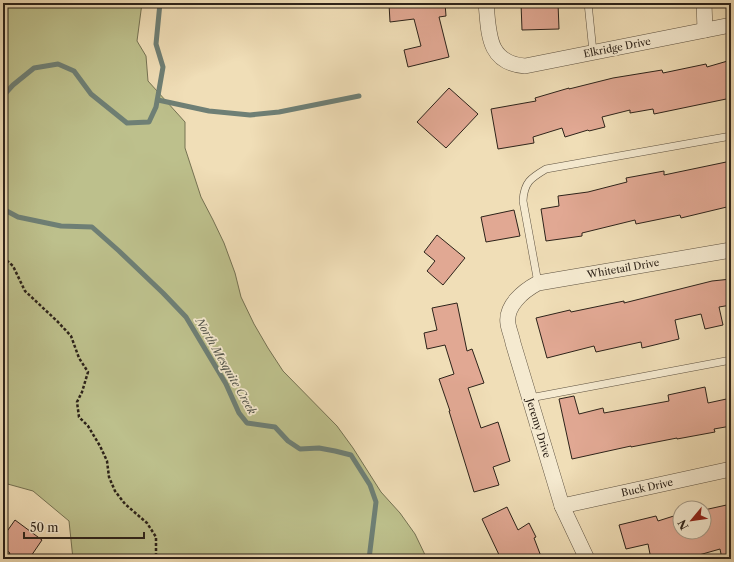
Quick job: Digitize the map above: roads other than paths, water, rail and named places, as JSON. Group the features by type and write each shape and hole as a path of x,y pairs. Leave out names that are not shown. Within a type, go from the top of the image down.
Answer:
{"street":[{"name":"Elkridge Drive","path":"486,3 491,42 497,53 503,60 525,66 731,25"},
{"path":"704,3 705,30"},
{"name":"Whitetail Drive","path":"520,296 528,288 538,283 731,250"},
{"name":"Jeremy Drive","path":"520,296 509,311 508,323 562,506 587,559"},
{"name":"Buck Drive","path":"562,506 731,469"}],"lane":[{"path":"588,3 593,52"},
{"path":"538,283 523,201 523,190 530,178 546,168 731,136"},
{"path":"530,398 731,360"}],"waterway":[{"name":"North Mesquite Creek","path":"3,96 13,85 34,68 58,64 74,71 91,94 127,123 149,122 156,107 163,67 156,44 160,3"},
{"path":"158,100 209,111 250,115 279,112 359,96"},
{"name":"North Mesquite Creek","path":"3,209 18,217 61,226 92,227 163,293 186,317 226,384 239,413 247,423 275,427 288,441 300,449 319,448 351,455 370,485 376,502 369,559"}]}
